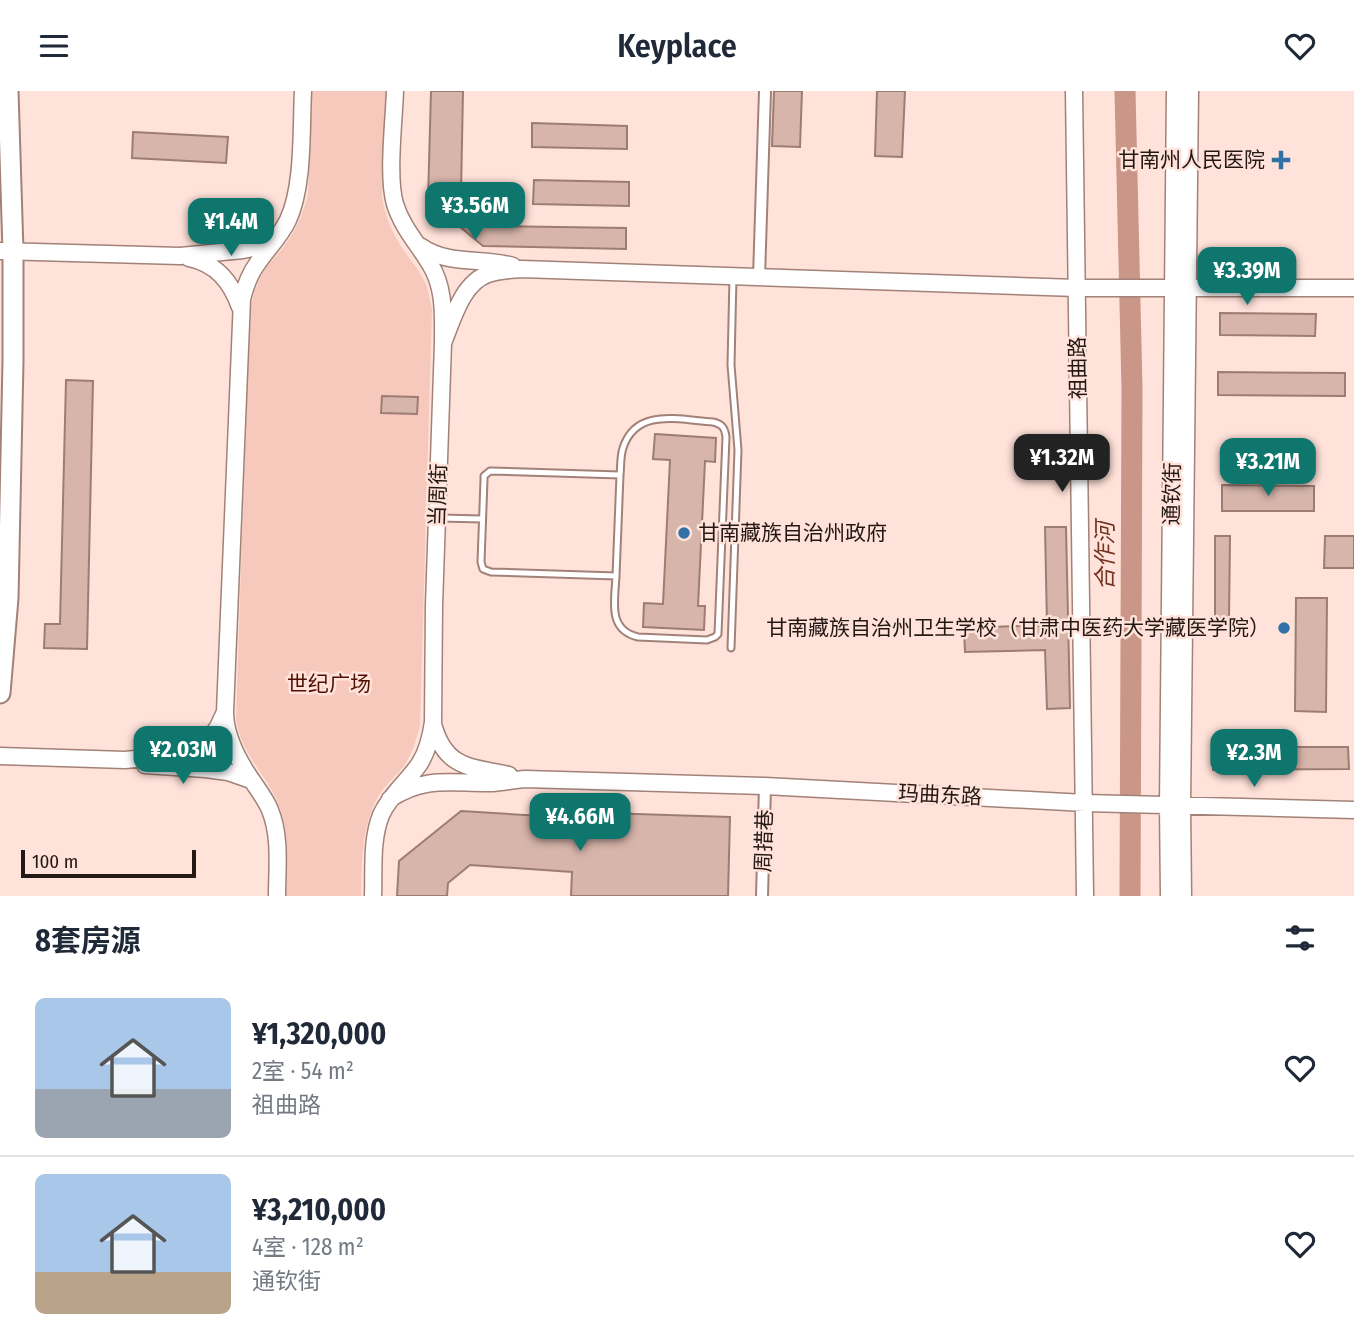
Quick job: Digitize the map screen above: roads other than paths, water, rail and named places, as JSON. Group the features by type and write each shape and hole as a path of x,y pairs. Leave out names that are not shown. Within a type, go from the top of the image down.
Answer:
{"highway":[{"path":"0,693 8,598 13,361 6,251 8,91"},
{"path":"0,372 0,417"}],"street":[{"path":"277,896 277,837 273,819 269,807 234,749 225,712 242,299 257,264 282,233 289,218 296,191 303,91"},
{"name":"当周街","path":"373,896 374,847 382,813 420,762 433,722 443,304 441,290 431,265 400,217 394,200 392,171 395,91"},
{"path":"759,277 765,91"},
{"name":"祖曲路","path":"1073,91 1091,803 1085,896"},
{"name":"通钦街","path":"1169,896 1168,805 1181,289 1175,91"},
{"path":"1181,289 1190,91"},
{"path":"6,251 180,255 243,250 282,233"},
{"path":"414,241 428,252 444,258 494,262 522,269"},
{"path":"180,255 205,262 215,268 228,282 241,308"},
{"path":"443,342 457,308 476,280 495,272 522,269 1077,288 1354,288"},
{"path":"0,756 125,760 177,755 198,748 213,735 225,712"},
{"path":"433,722 443,747 457,762 473,769 525,779"},
{"path":"125,760 143,765 228,772 251,780"},
{"path":"390,799 402,791 432,782 494,783 525,779"},
{"name":"玛曲东路","path":"525,779 765,786 1091,803 1354,810"},
{"name":"周措巷","path":"762,896 765,786"},
{"path":"1168,805 1183,896"}],"lane":[{"path":"731,648 738,450 731,365 733,276"},
{"path":"656,418 719,423 726,437 718,634 706,640 638,637 628,633 618,624 615,616 616,576 620,475 624,446 632,432 646,421 656,418"},
{"path":"616,576 486,571 481,562 482,519 484,476 490,471 620,475"},
{"path":"438,518 482,519"}],"waterway":[{"name":"合作河","path":"1125,91 1132,388 1130,896"}],"place":[{"name":"甘南州人民医院","path":"1281,160"},
{"name":"甘南藏族自治州政府","path":"684,533"},
{"name":"甘南藏族自治州卫生学校（甘肃中医药大学藏医学院）","path":"1284,628"}],"park label":[{"name":"世纪广场","path":"329,684"}]}
